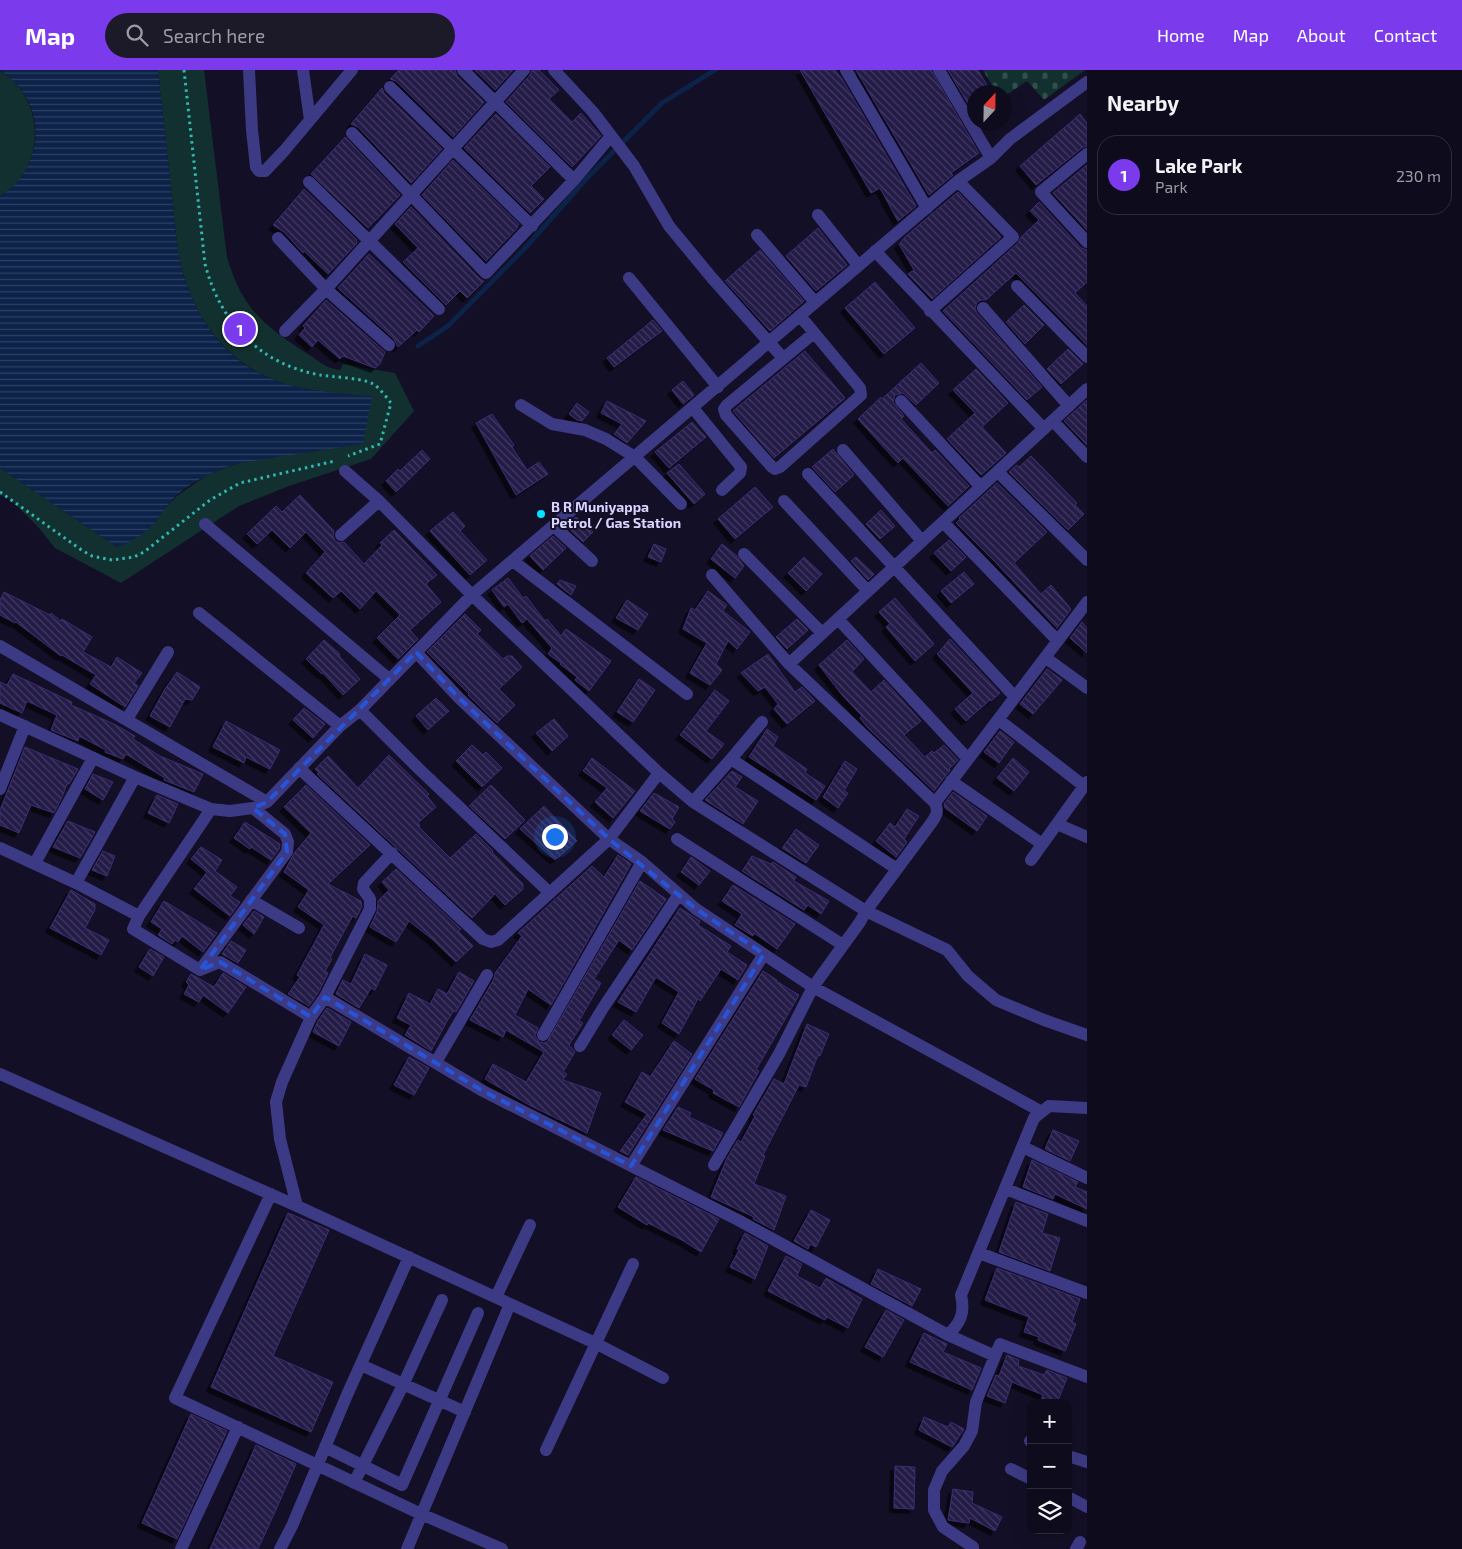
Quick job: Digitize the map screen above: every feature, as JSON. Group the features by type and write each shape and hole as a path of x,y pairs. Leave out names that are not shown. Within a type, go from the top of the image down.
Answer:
{"street":[{"path":"249,70 252,130 256,167 259,171 265,170 310,120 347,72"},
{"path":"303,70 310,120"},
{"path":"463,70 574,180"},
{"path":"285,331 370,241 524,70"},
{"path":"554,70 593,112 634,166 670,226 712,278 784,358"},
{"path":"846,70 927,208"},
{"path":"939,70 991,158"},
{"path":"0,714 134,777 210,810 230,811 253,808 266,802 340,726 360,710 472,595 958,181 991,158 1010,139 1087,82"},
{"path":"390,87 532,226"},
{"path":"352,133 486,273 574,180 611,136"},
{"path":"1087,154 1041,192 1087,242"},
{"path":"930,312 1014,236 958,181"},
{"path":"309,182 440,309"},
{"path":"818,215 858,265"},
{"path":"757,235 816,302"},
{"path":"278,238 326,289 389,345"},
{"path":"875,251 930,312 1048,425 1087,457"},
{"path":"629,278 718,387"},
{"path":"1017,286 1087,356"},
{"path":"983,308 1069,406"},
{"path":"799,316 814,333 860,388 861,395 780,467 775,469 726,415 724,409 814,333"},
{"path":"789,664 1087,390"},
{"path":"901,402 981,487"},
{"path":"520,405 552,424 585,430 606,439 635,457 681,504"},
{"path":"693,408 741,467 740,473 722,490"},
{"path":"843,450 922,541"},
{"path":"345,472 659,773 693,802 866,912 946,950 968,976 996,1000 1087,1036"},
{"path":"998,472 1087,560"},
{"path":"808,474 1015,696"},
{"path":"784,501 868,591"},
{"path":"341,535 378,502"},
{"path":"943,522 1058,641"},
{"path":"205,524 389,679"},
{"path":"554,526 592,560"},
{"path":"744,554 822,634"},
{"path":"513,561 687,694"},
{"path":"712,575 789,664 935,803 938,808 932,822 813,987 779,1054 714,1165"},
{"path":"935,803 1087,602"},
{"path":"199,613 340,726"},
{"path":"838,619 968,758"},
{"path":"0,646 266,802"},
{"path":"127,719 168,652"},
{"path":"416,652 459,698 609,839 642,862 696,909 813,987 1042,1112"},
{"path":"1046,658 1087,688"},
{"path":"360,710 418,768 550,893"},
{"path":"999,720 1086,784 1031,860"},
{"path":"693,802 762,722"},
{"path":"0,789 26,726"},
{"path":"34,863 93,758"},
{"path":"732,759 897,869"},
{"path":"299,768 468,926 483,939 491,942 498,940 609,839 659,773"},
{"path":"76,883 134,777"},
{"path":"951,781 1042,844"},
{"path":"200,970 287,852 288,842 285,834 253,808"},
{"path":"200,970 133,929 139,916 210,810"},
{"path":"1056,824 1087,837"},
{"path":"677,839 844,945"},
{"path":"0,848 76,883 139,916"},
{"path":"297,1206 280,1139 276,1102 282,1082 310,1017 325,997 370,909 370,899 364,889 364,883 392,853"},
{"path":"543,1035 642,862"},
{"path":"580,1046 679,894"},
{"path":"251,900 299,928"},
{"path":"630,1166 764,954"},
{"path":"200,970 220,962 310,1017"},
{"path":"436,1062 487,975"},
{"path":"325,997 483,1091 738,1220 948,1335 995,1356"},
{"path":"0,1074 271,1194 496,1297 595,1343 663,1378"},
{"path":"948,1335 958,1324 963,1306 961,1295 1034,1118 1049,1106 1087,1108"},
{"path":"1023,1147 1087,1178"},
{"path":"1006,1189 1087,1221"},
{"path":"271,1194 175,1398 317,1466 502,1549"},
{"path":"496,1297 530,1225"},
{"path":"979,1253 1087,1293"},
{"path":"280,1549 292,1526 409,1258"},
{"path":"546,1450 633,1264"},
{"path":"354,1483 403,1385 442,1300"},
{"path":"407,1549 510,1304"},
{"path":"325,1448 402,1485 478,1312"},
{"path":"973,1549 973,1547 943,1527 934,1510 934,1490 942,1472 964,1446 972,1431 976,1402 1000,1344 1087,1377"},
{"path":"361,1365 465,1412"},
{"path":"181,1549 238,1428"},
{"path":"1072,1457 1087,1462"},
{"path":"1011,1469 1027,1477"},
{"path":"1072,1499 1087,1507"}],"path":[{"path":"184,70 205,264 216,297 224,312 246,339 273,358 304,372 372,383 391,403 380,444 346,457"},
{"path":"0,492 83,551 102,558 123,559 144,552 210,500 230,487 338,460"}],"highlighted area":[{"path":"416,652 459,698 609,839 696,909 764,954 631,1166 483,1091 325,997 311,1017 220,962 200,970 287,852 285,834 253,808 267,802"}],"green space":[{"path":"158,70 204,70 227,257 240,290 256,314 278,334 326,366 340,370 343,364 395,373 414,411 371,459 289,486 239,506 121,583 55,548 39,528 8,497 0,495 0,468 117,547 157,520 164,509 177,496 207,475 239,463 372,397 302,388 270,378 249,367 231,353 202,318 184,275 178,252"},
{"path":"983,70 1085,70 1044,100 1027,81 1012,91 1012,85 992,85"},
{"path":"0,71 15,83 26,98 33,115 35,134 33,152 26,169 15,184 0,196"}],"water":[{"path":"0,70 158,70 178,252 192,297 202,318 215,337 231,353 249,367 270,378 293,386 313,390 372,396 363,444 239,463 214,472 191,484 177,495 154,524 144,532 117,547 0,468 0,196 22,176 29,164 35,136 31,107 16,84"}],"building":[{"path":"399,70 455,70 457,76 484,102 453,137 396,81 390,79"},
{"path":"475,70 513,70 495,90"},
{"path":"532,70 539,70 559,90 549,99 572,122 581,113 601,136 572,167 506,102 530,75"},
{"path":"800,70 835,70 842,79 916,206 898,221 880,188 871,193"},
{"path":"856,70 931,70 979,153 951,173 953,175 929,195"},
{"path":"948,70 978,70 987,85 967,85 967,102"},
{"path":"382,88 384,93 442,149 411,183 358,127 351,124"},
{"path":"496,114 550,167 531,186 544,199 530,213 464,148"},
{"path":"1080,114 1087,123 1087,146 1036,185 1020,166"},
{"path":"345,137 400,195 368,228 311,174"},
{"path":"453,160 519,224 486,261 422,195"},
{"path":"1087,165 1087,230 1053,193"},
{"path":"304,189 357,240 357,243 328,274 304,251 303,253 284,232 273,225"},
{"path":"958,192 1001,237 932,299 908,274 914,270 899,244"},
{"path":"1039,202 1081,248 1087,250 1087,282 1075,293 1087,306 1087,345 1016,273 986,300 977,302 975,309 1042,387 1027,400 943,311 1018,243 1021,237 1039,220 1030,211"},
{"path":"411,207 484,281 467,298 460,291 446,305 403,262 418,248 395,224"},
{"path":"818,228 847,265 816,291 786,256"},
{"path":"760,250 804,301 770,331 725,281"},
{"path":"369,254 434,316 419,332 417,330 398,347 394,339 338,288"},
{"path":"875,282 915,328 884,354 845,308"},
{"path":"326,300 385,352 380,364 375,368 343,356 340,359 318,340 312,347 299,335 305,328 303,326"},
{"path":"1024,305 1044,325 1025,344 1006,322"},
{"path":"653,320 662,331 614,367 607,358"},
{"path":"1068,349 1083,364 1061,384 1047,369"},
{"path":"805,351 845,398 774,458 733,411"},
{"path":"921,363 939,383 916,405 903,393 895,395 893,402 904,416 901,419 932,453 935,450 969,486 948,506 903,458 898,463 858,419"},
{"path":"976,369 1008,403 982,427 1006,453 981,475 947,439 975,413 953,390"},
{"path":"683,381 694,395 683,404 672,390"},
{"path":"1087,400 1087,445 1064,421"},
{"path":"607,401 646,421 627,443 614,434 622,424 601,413"},
{"path":"577,403 589,412 582,421 569,414"},
{"path":"492,414 514,445 512,447 527,470 539,462 548,474 516,495 476,423"},
{"path":"692,422 706,437 669,468 655,452"},
{"path":"833,449 854,475 835,492 812,467"},
{"path":"422,450 430,459 396,492 386,481 398,469 400,471"},
{"path":"1031,456 1077,503 1075,505 1084,514 1068,530 1009,472 1017,465 1019,467"},
{"path":"679,464 705,494 694,504 667,473"},
{"path":"997,483 1047,532 1014,563 1041,594 1051,585 1071,609 1057,628 956,523"},
{"path":"755,487 773,507 735,539 718,519"},
{"path":"300,495 334,531 335,541 339,543 344,542 364,564 382,545 380,543 394,530 437,575 426,584 441,602 410,630 418,639 398,659 377,638 400,615 376,591 360,609 341,591 333,598 306,573 325,552 306,532 290,548 272,530 257,544 247,534 276,506 282,512"},
{"path":"881,510 895,526 880,539 866,524"},
{"path":"453,512 465,526 460,531 487,560 470,575 430,531"},
{"path":"576,517 593,532 583,542 566,526"},
{"path":"553,536 566,548 543,570 530,556"},
{"path":"949,540 966,557 951,571 934,553"},
{"path":"654,544 666,549 661,562 648,557"},
{"path":"722,544 736,555 744,566 735,578 711,559"},
{"path":"804,557 822,574 806,591 788,573"},
{"path":"856,557 874,574 868,580 851,561"},
{"path":"964,572 974,584 951,603 941,591"},
{"path":"508,578 523,598 526,596 545,621 547,619 561,636 566,629 611,661 589,691 575,680 577,677 548,654 552,648 527,619 522,623 508,604 504,607 492,590"},
{"path":"560,580 576,586 571,595 557,584"},
{"path":"708,591 727,605 723,611 750,632 737,649 728,641 716,664 722,670 710,685 690,673 707,643 683,629 691,608 695,610"},
{"path":"4,592 50,615 51,613 61,621 62,619 92,637 83,652 111,667 117,657 142,673 134,683 138,686 125,707 90,684 96,675 61,656 16,622 0,615 0,600"},
{"path":"895,598 934,644 915,661 886,627 890,624 879,612"},
{"path":"627,600 648,614 638,630 616,618"},
{"path":"465,614 481,630 477,634 503,659 507,656 512,656 522,667 499,689 515,705 497,723 427,652"},
{"path":"797,619 808,630 787,649 776,637"},
{"path":"1082,622 1087,628 1087,653 1070,638"},
{"path":"950,639 1000,693 966,721 955,709 973,693 937,654"},
{"path":"324,640 340,654 339,656 360,679 343,695 323,673 306,659"},
{"path":"847,640 864,659 852,672 871,692 884,680 921,721 904,735 925,757 944,745 958,760 949,769 934,791 867,727 860,718 862,716 842,695 819,665"},
{"path":"768,654 795,692 802,687 815,701 787,724 774,709 778,704 765,687 758,691 741,673"},
{"path":"1047,669 1062,680 1033,714 1020,704"},
{"path":"177,672 200,687 192,700 185,699 170,727 150,716"},
{"path":"13,674 72,702 71,705 114,724 135,736 133,739 160,756 203,774 194,792 164,780 165,778 126,754 123,759 105,752 106,750 79,736 78,741 51,730 57,715 27,701 22,713 0,703 0,682 7,685"},
{"path":"639,679 655,690 633,722 617,712"},
{"path":"715,690 729,701 706,731 724,744 712,759 680,735"},
{"path":"436,698 449,711 428,730 416,716"},
{"path":"304,708 325,724 313,738 293,720"},
{"path":"554,719 568,736 552,751 536,733"},
{"path":"226,721 280,750 270,769 246,757 244,763 213,747"},
{"path":"767,729 778,737 773,746 807,769 805,773 825,786 816,800 749,757"},
{"path":"1000,731 1014,742 999,763 984,752"},
{"path":"472,745 483,755 486,752 502,768 482,787 456,761"},
{"path":"25,747 78,769 69,784 67,784 54,813 31,805 19,833 0,825 0,810"},
{"path":"389,755 429,794 427,796 436,807 418,823 419,827 450,858 476,834 523,884 523,889 505,905 495,894 472,918 317,774 319,773 315,769 328,756 358,788"},
{"path":"592,758 635,791 613,818 595,802 607,788 583,771"},
{"path":"1013,758 1029,772 1014,791 997,778"},
{"path":"845,761 857,769 844,791 848,793 838,808 823,797"},
{"path":"732,771 742,777 735,787 758,801 743,824 705,800"},
{"path":"93,774 113,782 103,800 85,789"},
{"path":"306,785 370,845 328,884 361,901 362,907 356,918 353,916 347,926 330,958 332,959 325,971 328,973 309,1006 288,994 300,977 297,975 324,925 298,907 309,890 284,872 295,852 311,833 284,807"},
{"path":"491,785 525,820 505,839 469,806"},
{"path":"953,792 987,816 977,831 945,808 944,804"},
{"path":"654,793 679,807 672,819 675,822 670,829 640,811"},
{"path":"157,795 178,804 169,823 148,813"},
{"path":"544,806 577,841 555,860 520,829"},
{"path":"907,809 919,816 904,839 907,842 896,857 876,841 890,823 895,827"},
{"path":"68,821 95,832 80,858 53,847"},
{"path":"245,822 280,844 279,849 271,860 234,838"},
{"path":"796,829 819,845 806,863 782,848"},
{"path":"201,847 222,860 215,871 237,887 230,896 240,902 230,916 194,889 207,872 191,859"},
{"path":"103,851 115,856 107,876 92,870"},
{"path":"618,855 631,864 551,1005 528,989 515,1015 538,1028 535,1036 539,1042 547,1042 640,881 666,899 632,950 619,940 594,979 601,983 579,1021 583,1023 569,1045 575,1052 563,1072 567,1074 563,1080 601,1093 587,1133 531,1106 485,1079 493,1064 526,1082 544,1052 506,1030 503,1037 470,1020 494,979 495,973 522,936 518,933 592,866 604,877"},
{"path":"752,856 771,864 773,862 796,877 794,881 829,901 821,914 808,905 804,910 742,871"},
{"path":"691,857 710,871 699,885 681,872"},
{"path":"396,869 461,929 458,931 473,946 456,962 432,939 409,921 396,942 370,927 377,912 378,901 389,890 382,882"},
{"path":"733,885 795,924 777,949 754,933 753,936 735,925 742,914 722,901"},
{"path":"71,890 95,904 95,910 85,928 109,940 101,955 50,928"},
{"path":"164,901 217,933 203,952 182,936 178,942 175,940 172,944 158,935 162,929 151,922"},
{"path":"680,908 700,921 698,925 731,946 727,952 747,965 738,980 721,969 700,1001 698,999 679,1034 662,1023 679,992 656,977 636,1012 618,1002"},
{"path":"254,911 264,917 254,934 243,925"},
{"path":"231,941 246,950 238,963 222,954"},
{"path":"150,949 164,957 153,976 139,967"},
{"path":"365,954 387,965 375,990 371,988 359,1008 336,994 343,980 351,984"},
{"path":"763,971 799,995 756,1070 759,1071 739,1107 713,1093 714,1090 695,1079"},
{"path":"459,972 474,981 456,1012 454,1011 447,1021 431,1051 405,1035 411,1025 397,1018 409,993 430,1004 438,989 447,994"},
{"path":"223,973 246,987 228,1013 203,995 199,1002 184,994 189,985 186,982 191,974 214,987"},
{"path":"327,1008 351,1022 339,1046 313,1032"},
{"path":"624,1020 643,1035 631,1050 612,1035"},
{"path":"807,1024 829,1034 820,1056 818,1055 806,1087 799,1085 763,1155 765,1156 754,1184 786,1196 774,1230 753,1219 754,1217 711,1197 727,1158 738,1140 741,1142 755,1116 753,1115 774,1079 784,1084"},
{"path":"674,1041 692,1054 628,1155 620,1151 647,1114 625,1102 642,1072 650,1077"},
{"path":"409,1057 429,1068 414,1095 394,1085"},
{"path":"678,1107 691,1113 689,1117 723,1133 713,1151 663,1130"},
{"path":"1053,1130 1079,1141 1070,1161 1045,1149"},
{"path":"1032,1160 1078,1182 1075,1187 1087,1192 1087,1209 1055,1194 1053,1199 1023,1187"},
{"path":"636,1177 719,1219 701,1252 648,1223 647,1225 618,1207"},
{"path":"1016,1202 1048,1214 1042,1233 1060,1238 1050,1271 999,1252"},
{"path":"811,1210 830,1220 816,1247 810,1244 808,1249 794,1241"},
{"path":"288,1213 329,1230 273,1356 333,1382 311,1432 211,1387"},
{"path":"745,1233 768,1246 755,1279 730,1267"},
{"path":"786,1256 802,1264 797,1276 820,1288 826,1278 862,1299 848,1328 827,1317 825,1320 768,1291"},
{"path":"997,1268 1080,1299 1072,1322 1076,1324 1065,1351 1038,1340 1039,1337 1024,1332 1029,1317 985,1300"},
{"path":"878,1269 921,1289 912,1306 871,1284"},
{"path":"886,1310 904,1320 883,1357 865,1347"},
{"path":"924,1333 947,1344 943,1352 981,1368 972,1390 910,1362"},
{"path":"1007,1355 1019,1360 1018,1366 1044,1375 1047,1370 1067,1378 1059,1399 1042,1399 1043,1395 1012,1382 1005,1403 987,1396 996,1375 999,1376"},
{"path":"191,1414 227,1431 177,1539 142,1523"},
{"path":"924,1417 948,1427 951,1422 964,1429 952,1447 919,1430"},
{"path":"256,1445 296,1464 275,1512 258,1549 210,1549"},
{"path":"895,1466 915,1467 914,1509 894,1508"},
{"path":"953,1489 973,1492 972,1503 1002,1517 995,1531 970,1518 969,1523 948,1520"}],"waterway":[{"path":"418,346 448,326 526,247 587,178 662,103 715,70"}],"place":[{"name":"Lake Park","path":"240,329"},
{"name":"B R Muniyappa Petrol / Gas Station","path":"541,514"}]}
